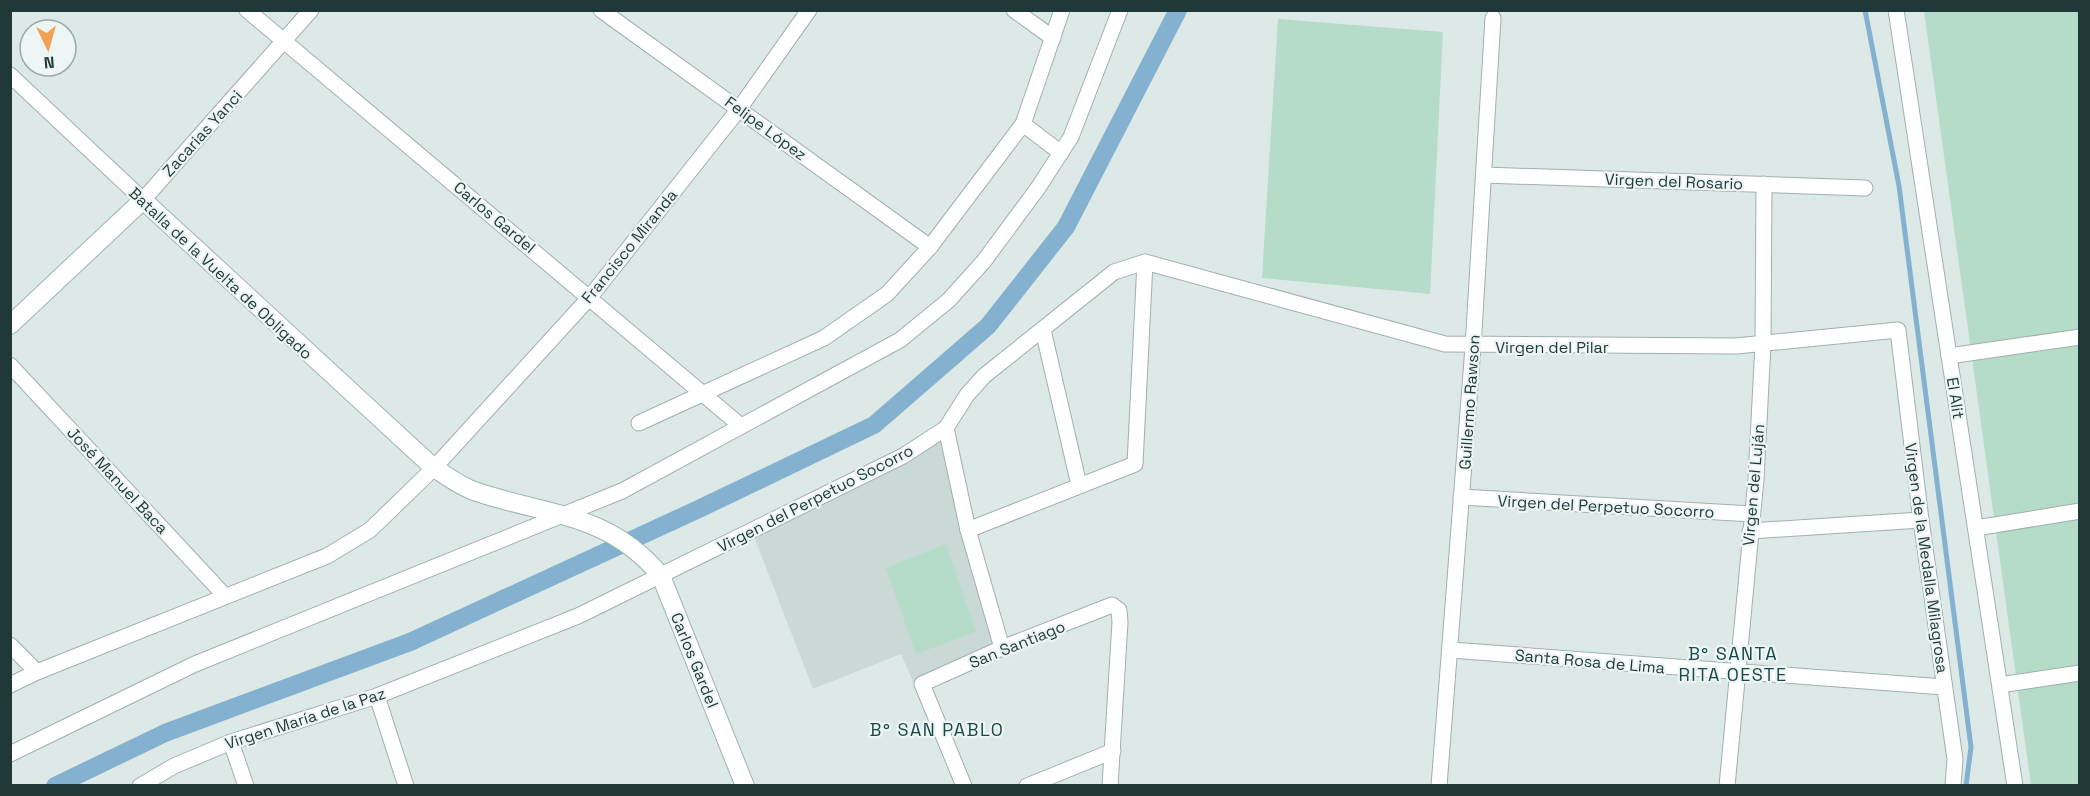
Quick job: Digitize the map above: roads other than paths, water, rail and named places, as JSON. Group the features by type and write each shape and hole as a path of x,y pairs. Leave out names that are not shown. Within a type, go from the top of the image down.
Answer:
{"street":[{"name":"Carlos Gardel","path":"247,10 741,426"},
{"name":"Zacarias Yanci","path":"10,326 143,200 310,10"},
{"name":"Felipe López","path":"601,10 930,247"},
{"name":"Francisco Miranda","path":"10,685 36,672 336,551 370,530 434,468 590,297 739,109 809,10"},
{"path":"1014,10 1053,38"},
{"path":"639,423 824,338 886,294 930,247 1023,124 1062,10"},
{"path":"10,754 195,664 622,491 900,340 949,300 984,261 1038,189 1076,126 1120,10"},
{"name":"El Alit","path":"1896,10 2015,786"},
{"name":"Guillermo Rawson","path":"1439,786 1473,347 1493,18"},
{"name":"Batalla de la Vuelta de Obligado","path":"10,75 434,468 472,490 564,515"},
{"path":"1023,124 1061,153"},
{"name":"Virgen del Rosario","path":"1484,175 1865,188"},
{"name":"Virgen del Luján","path":"1727,786 1752,514 1763,344 1764,184"},
{"path":"969,530 1135,464 1145,262"},
{"name":"Virgen del Pilar","path":"1145,262 1445,344 1473,347 1763,344 1898,330"},
{"name":"Virgen del Perpetuo Socorro","path":"474,658 578,616 903,456 946,428 967,395 984,376 1114,272 1145,262"},
{"path":"1043,330 1079,485"},
{"name":"Virgen de la Medalla Milagrosa","path":"1898,330 1920,520 1955,759 1953,786"},
{"path":"1949,356 2079,337"},
{"name":"José Manuel Baca","path":"10,365 225,596"},
{"path":"946,428 969,530 1002,648"},
{"name":"Virgen del Perpetuo Socorro","path":"1461,497 1752,514"},
{"path":"1976,528 2079,511"},
{"name":"Carlos Gardel","path":"564,515 606,529 626,541 661,576 745,786"},
{"path":"1750,531 1920,520"},
{"name":"San Santiago","path":"964,786 922,684 1002,648 1112,605 1119,610 1120,622 1113,751"},
{"path":"10,645 36,672"},
{"name":"Santa Rosa de Lima","path":"1451,650 1944,687"},
{"name":"Virgen María de la Paz","path":"140,786 174,766 231,742 377,696 474,658"},
{"path":"2000,685 2079,673"},
{"path":"377,696 406,786"},
{"path":"231,742 246,786"},
{"path":"1027,786 1113,751 1110,786"}],"waterway":[{"path":"55,786 165,733 410,642 703,507 874,425 988,326 1066,227 1178,10"},
{"path":"1865,10 1899,186 1971,747 1966,786"}],"district":[{"name":"B° SANTA RITA OESTE","path":"1733,664"},
{"name":"B° SAN PABLO","path":"937,730"}]}
